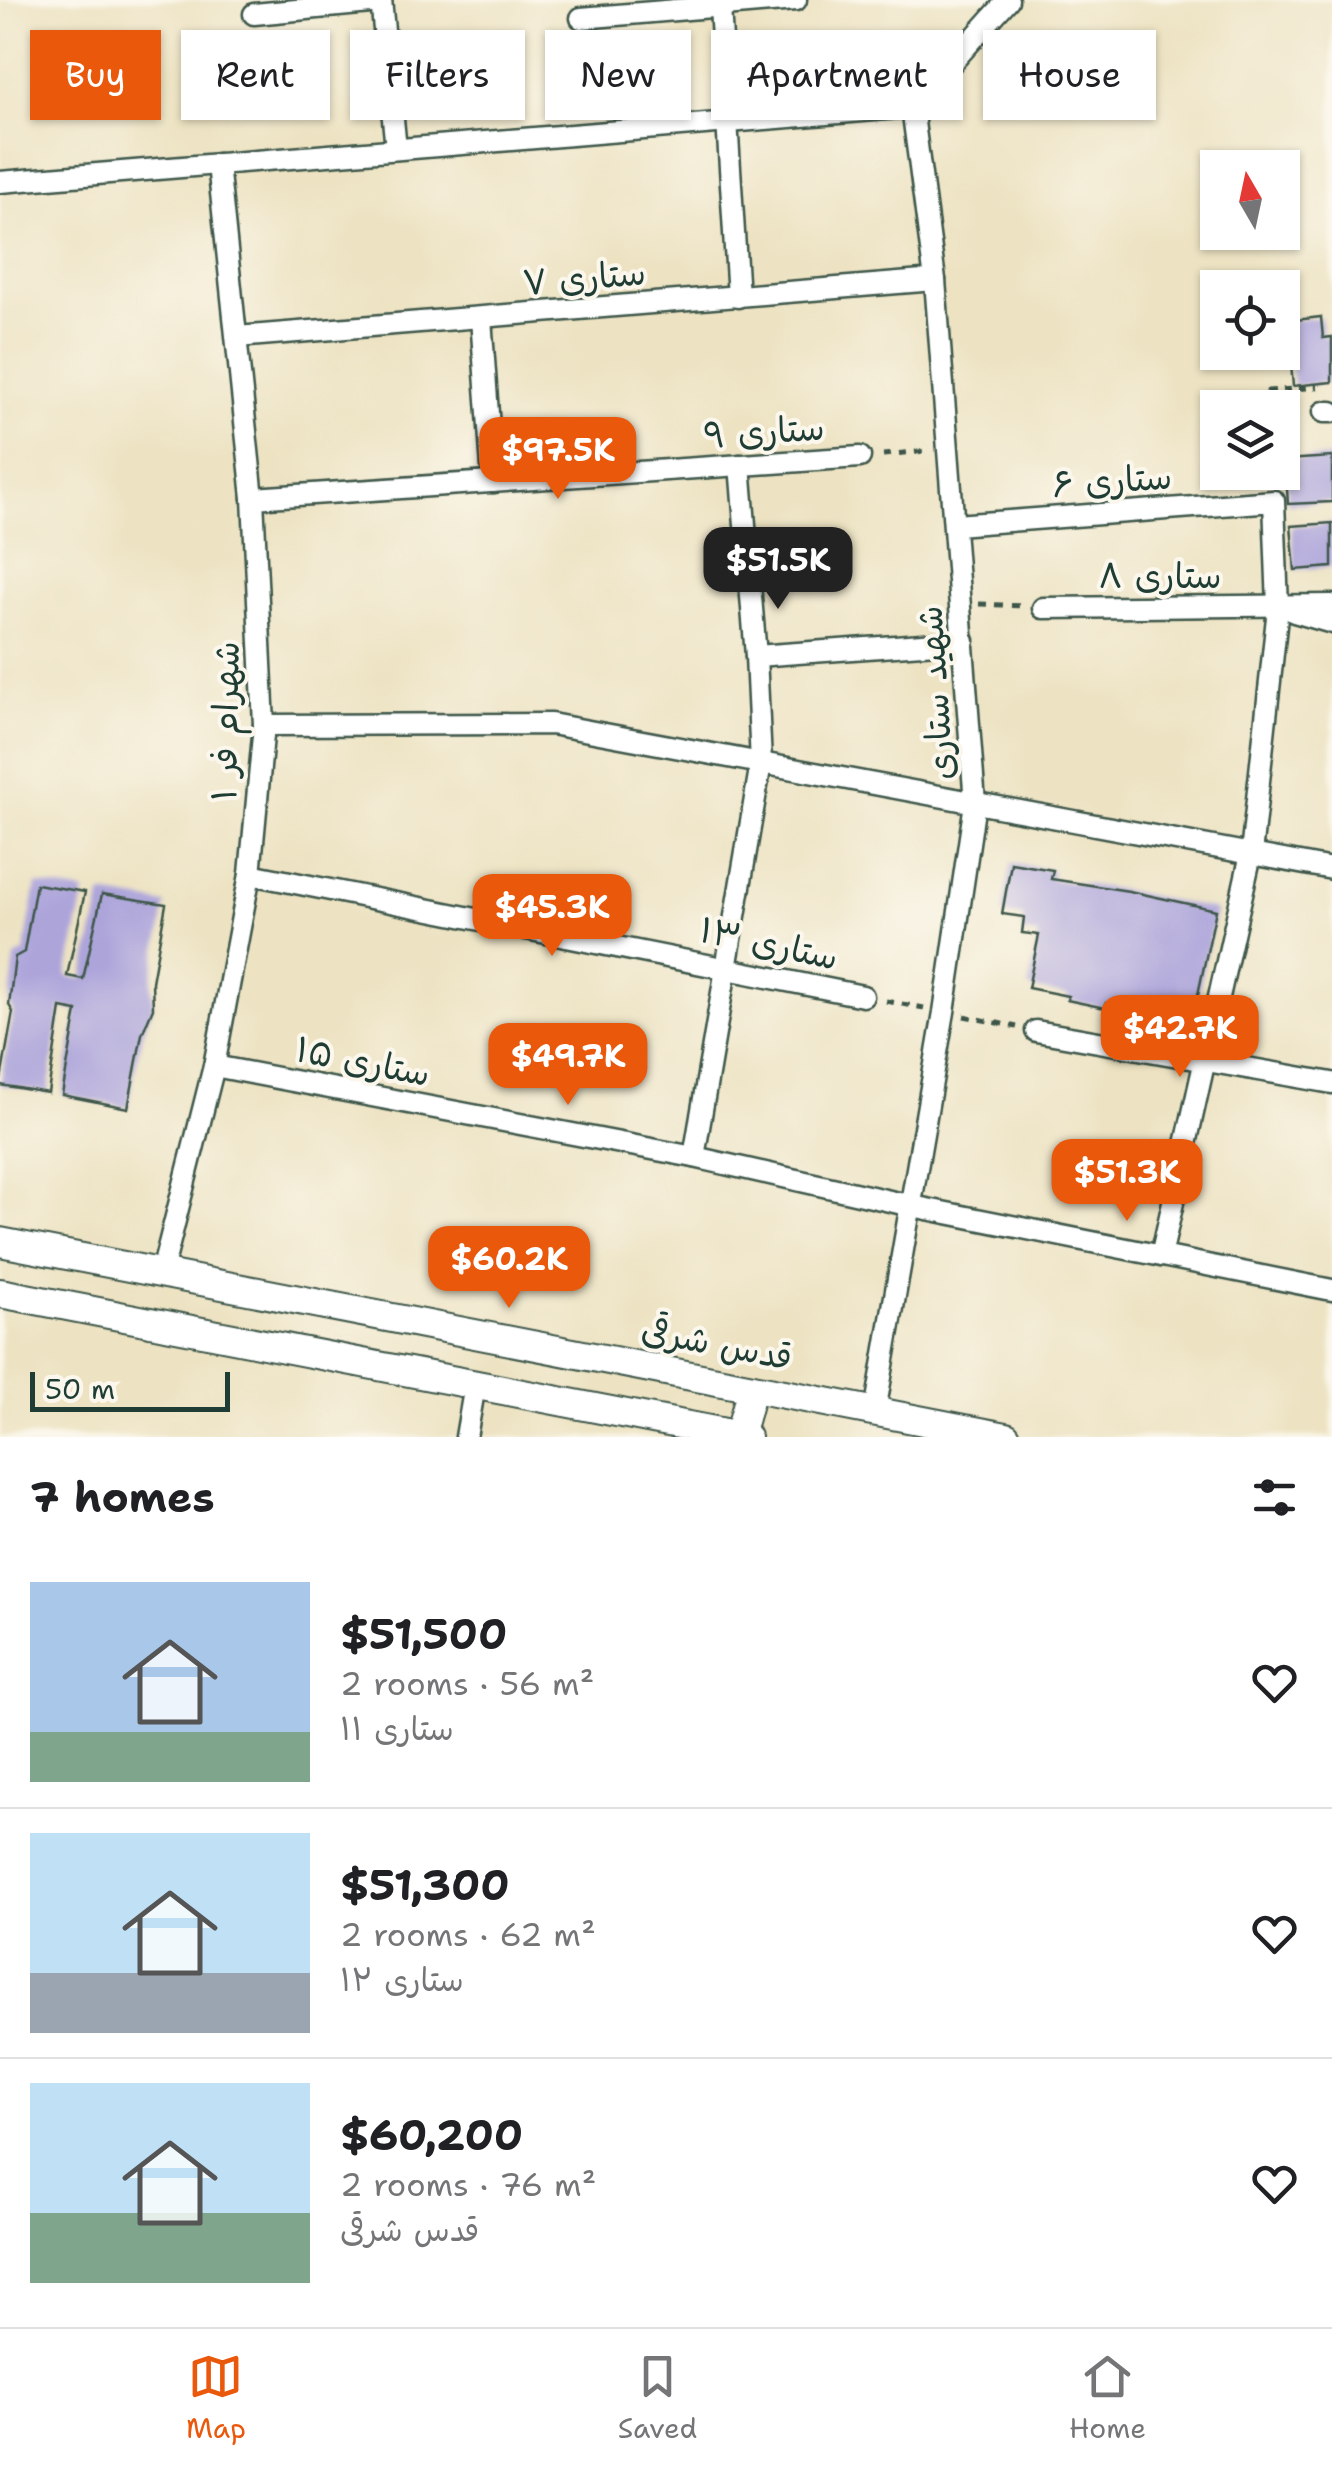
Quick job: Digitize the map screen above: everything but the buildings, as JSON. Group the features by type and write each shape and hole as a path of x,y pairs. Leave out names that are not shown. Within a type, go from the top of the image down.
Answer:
{"street":[{"path":"581,18 796,0"},
{"path":"963,50 1008,0"},
{"path":"254,14 381,1 396,150"},
{"path":"721,4 738,296"},
{"path":"0,182 751,120"},
{"name":"شهید ستاری","path":"875,1412 912,1206 975,803 935,280 914,120"},
{"name":"شهرام فر ۱","path":"162,1272 214,1066 250,874 264,725 252,498 218,164"},
{"name":"ستاری ۷","path":"237,337 935,280"},
{"path":"480,318 494,482"},
{"name":"ستاری ۹","path":"252,498 860,457"},
{"path":"694,1157 760,763 756,656 740,465"},
{"name":"ستاری ۶","path":"955,525 1274,500 1278,608"},
{"path":"1278,608 1332,606"},
{"name":"ستاری ۸","path":"1043,608 1278,608"},
{"path":"1278,608 1332,623"},
{"path":"1161,1256 1252,854 1278,608"},
{"path":"756,656 964,641"},
{"path":"264,725 550,724 1332,870"},
{"name":"ستاری ۱۳","path":"250,874 863,996"},
{"path":"1036,1031 1332,1083"},
{"name":"ستاری ۱۵","path":"214,1066 694,1157 912,1206 1332,1290"},
{"name":"قدس شرقی","path":"0,1242 1006,1437"},
{"path":"0,1293 742,1436 752,1388"},
{"path":"466,1437 475,1386"}],"path":[{"path":"1281,390 1321,387 1328,412"},
{"path":"860,457 950,449"},
{"path":"961,603 1043,608"}]}
